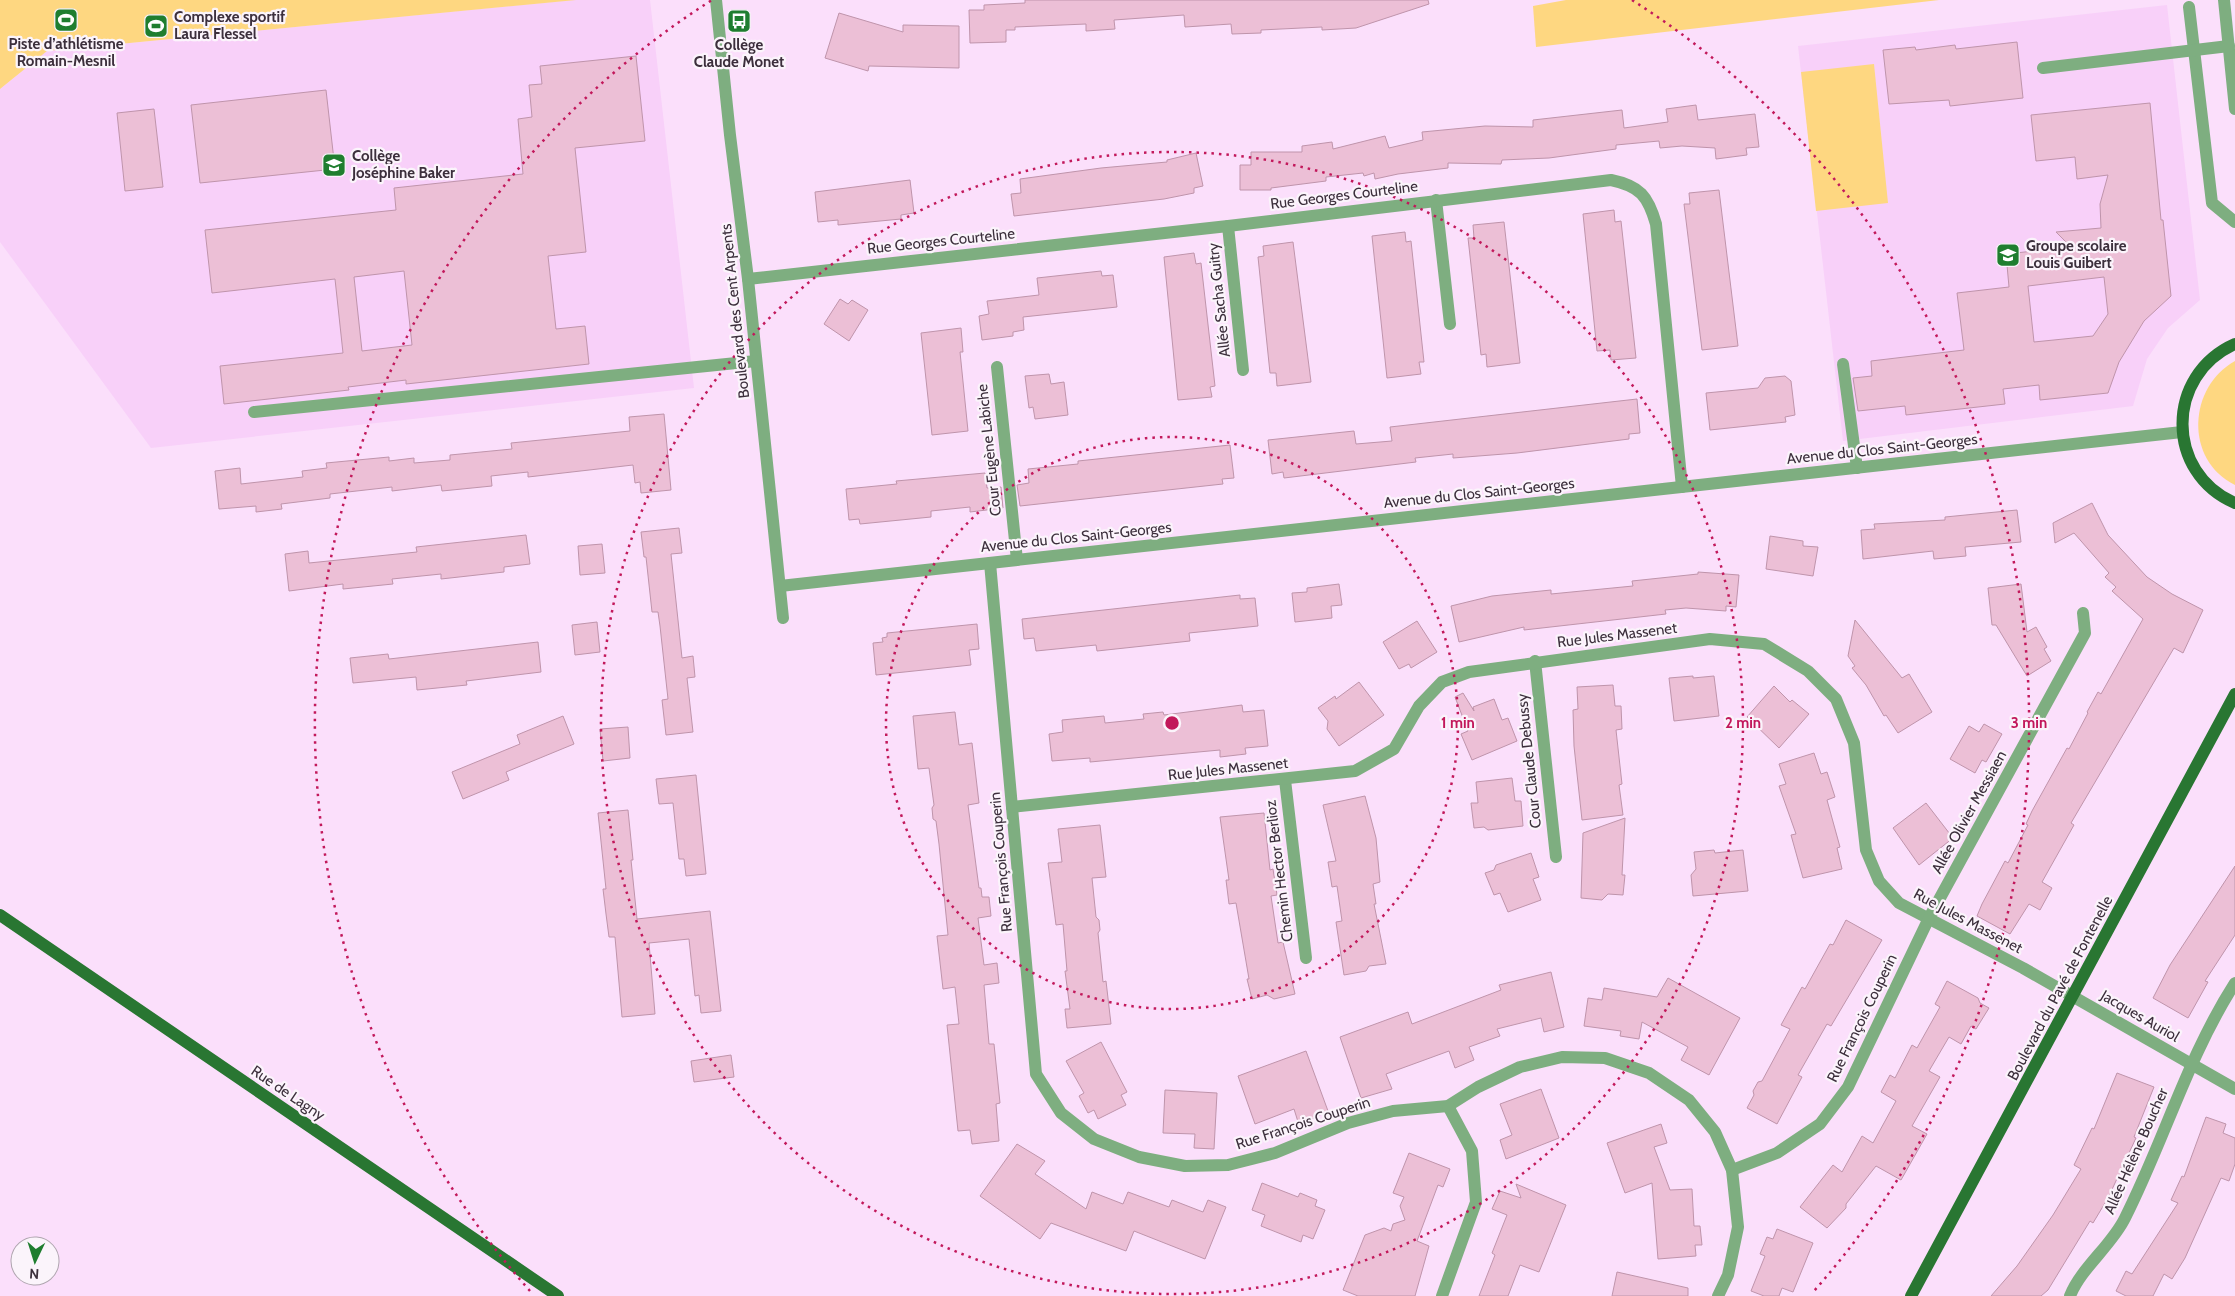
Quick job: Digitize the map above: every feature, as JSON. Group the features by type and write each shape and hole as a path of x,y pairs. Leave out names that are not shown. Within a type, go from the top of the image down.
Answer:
{"main road":[{"path":"2235,344 2210,359 2193,380 2183,405 2182,432 2188,458 2202,480 2222,498 2235,503"},
{"name":"Boulevard du Pavé de Fontenelle","path":"1911,1296 2235,694"},
{"name":"Rue de Lagny","path":"0,915 558,1296"}],"street":[{"name":"Boulevard des Cent Arpents","path":"716,0 748,279 783,618"},
{"path":"2224,0 2235,109"},
{"path":"2189,6 2212,203 2235,222"},
{"path":"2043,68 2229,46"},
{"name":"Rue Georges Courteline","path":"748,279 1228,226 1611,180 1625,182 1639,189 1650,206 1656,224 1682,487"},
{"path":"1436,200 1450,324"},
{"name":"Allée Sacha Guitry","path":"1228,226 1243,370"},
{"path":"254,412 756,361"},
{"path":"1843,364 1857,468"},
{"name":"Cour Eugène Labiche","path":"996,367 1017,560"},
{"name":"Avenue du Clos Saint-Georges","path":"780,586 2182,432"},
{"name":"Rue François Couperin","path":"990,563 1036,1074 1061,1113 1094,1138 1139,1157 1185,1166 1228,1165 1275,1153 1357,1121 1393,1111 1448,1106 1478,1087 1520,1067 1562,1057 1605,1058 1650,1073 1689,1100 1715,1132 1732,1170 1777,1153 1820,1124 1848,1087 1929,918"},
{"name":"Allée Olivier Messiaen","path":"1929,918 2085,633 2083,613"},
{"name":"Rue Jules Massenet","path":"1012,807 1354,772 1394,749 1419,706 1442,682 1469,672 1710,640 1764,644 1808,671 1836,699 1854,743 1866,850 1879,881 1899,903 2073,997"},
{"name":"Cour Claude Debussy","path":"1535,662 1556,857"},
{"name":"Chemin Hector Berlioz","path":"1285,780 1306,958"},
{"name":"Allée Hélène Boucher","path":"2070,1296 2124,1220 2191,1064 2220,1006 2235,983"},
{"name":"Jacques Auriol","path":"2073,997 2235,1089"},
{"path":"1442,1296 1476,1202 1472,1151 1448,1106"},
{"path":"1718,1296 1728,1275 1738,1227 1732,1170"}],"shaded area":[{"name":"Complexe sportif Laura Flessel","path":"0,0 576,0 47,51 0,89"},
{"name":"Collège Joséphine Baker","path":"572,0 650,0 694,388 151,448 0,242 0,89 47,51"},
{"path":"1566,0 1939,0 1536,47 1533,6"},
{"name":"Groupe scolaire Louis Guibert","path":"2167,5 2200,300 2168,328 2147,359 2133,406 1843,441 1798,46"},
{"path":"1874,64 1888,203 1816,211 1801,72"},
{"path":"2235,361 2235,485 2218,474 2207,459 2200,442 2198,423 2201,405 2208,388 2219,373"}],"building":[{"path":"1025,0 1428,0 1429,4 1356,28 1322,30 1322,27 1261,30 1261,33 1232,34 1231,24 1185,27 1184,15 1114,20 1115,29 1086,31 1086,24 1015,27 1015,30 1006,30 1006,42 970,43 969,10 984,10 984,5 1025,3"},
{"path":"839,13 903,32 903,25 959,26 959,68 869,66 868,71 825,58"},
{"path":"2017,42 2023,98 1950,106 1949,100 1889,104 1883,50 1915,47 1916,50 1955,45 1956,49"},
{"path":"636,56 645,141 575,148 586,252 548,256 556,329 585,326 589,364 406,384 406,380 348,387 349,390 224,404 220,366 343,353 335,279 212,293 205,230 396,210 394,188 523,174 518,119 532,117 529,85 542,84 540,66","holes":["404,271 412,345 362,351 354,277"]},
{"path":"326,90 335,169 200,183 191,105"},
{"path":"2150,103 2161,220 2163,220 2171,296 2144,321 2119,362 2108,393 2040,400 2039,385 2003,389 2005,404 1906,415 1905,406 1858,411 1853,378 1872,376 1871,361 1964,350 1957,293 2009,287 2006,254 2071,247 2056,232 2101,228 2100,204 2108,175 2077,179 2075,157 2036,161 2031,115","holes":["2104,277 2108,314 2093,336 2034,342 2028,286"]},
{"path":"1696,105 1698,120 1755,114 1759,147 1746,148 1747,155 1716,159 1715,148 1682,146 1660,148 1659,141 1616,145 1616,149 1549,158 1502,160 1501,164 1448,163 1448,168 1398,174 1375,179 1374,173 1364,176 1363,173 1326,177 1326,181 1271,188 1271,190 1240,190 1240,165 1251,165 1251,152 1302,152 1302,146 1332,142 1333,149 1385,136 1389,148 1423,140 1422,132 1485,126 1533,127 1533,120 1622,110 1624,128 1668,122 1666,109"},
{"path":"154,109 163,187 125,191 117,113"},
{"path":"1196,153 1203,186 1194,188 1194,193 1164,199 1014,216 1011,194 1021,193 1020,179 1101,168 1167,162 1167,160"},
{"path":"910,180 914,213 901,215 901,219 838,225 838,220 818,222 815,192"},
{"path":"1719,190 1738,346 1702,350 1684,204 1690,204 1689,193"},
{"path":"1614,210 1615,222 1621,221 1636,358 1611,360 1610,350 1597,351 1583,214"},
{"path":"1504,222 1520,363 1487,367 1486,354 1481,355 1468,238 1474,238 1473,225"},
{"path":"1405,232 1406,242 1411,241 1424,362 1419,362 1421,374 1387,378 1372,236"},
{"path":"1293,242 1311,382 1277,386 1276,373 1270,373 1258,257 1264,256 1263,246"},
{"path":"1194,253 1196,264 1201,263 1215,386 1210,387 1212,397 1178,400 1164,257"},
{"path":"1101,271 1102,276 1113,275 1117,307 1023,317 1024,330 1013,332 1013,336 982,340 979,316 989,314 987,301 1039,295 1037,278"},
{"path":"840,299 848,304 852,300 868,310 849,341 824,324"},
{"path":"961,328 963,352 960,352 968,431 932,435 921,333"},
{"path":"1049,374 1051,384 1064,382 1068,415 1035,419 1033,407 1029,408 1025,376"},
{"path":"1785,376 1791,381 1795,415 1785,417 1786,422 1710,430 1706,393 1758,388 1765,378"},
{"path":"1637,399 1640,433 1629,434 1629,439 1517,453 1453,458 1453,454 1415,458 1416,462 1284,478 1283,472 1272,474 1268,440 1354,431 1356,444 1392,441 1390,427"},
{"path":"664,414 671,490 641,493 640,482 635,483 633,465 528,477 528,472 491,476 492,486 442,491 441,485 392,491 392,487 330,494 330,498 281,504 282,509 256,512 256,506 219,509 215,471 240,468 241,484 303,477 302,471 327,468 326,463 389,457 389,461 414,458 414,463 450,460 450,455 512,449 511,443 630,431 629,417"},
{"path":"1230,445 1234,478 1222,479 1223,484 1020,506 1017,485 1029,483 1028,469 1078,464 1078,461"},
{"path":"985,473 987,488 1001,487 1003,508 970,512 970,507 931,511 931,517 860,524 859,519 849,520 846,489 897,484 896,481"},
{"path":"2092,503 2108,535 2147,577 2172,594 2203,610 2183,653 2174,648 2071,823 2074,825 2042,882 2052,888 2040,910 2029,904 2010,934 1977,916 1982,904 2005,861 2008,863 2028,825 2026,824 2032,811 2067,748 2069,749 2098,692 2101,694 2143,619 2112,591 2116,587 2105,577 2109,573 2074,533 2055,543 2053,523"},
{"path":"2017,510 2021,542 1965,547 1966,556 1934,559 1933,551 1863,559 1861,530 1875,529 1874,524 1945,520 1945,517"},
{"path":"679,528 682,553 671,554 682,658 693,656 695,677 687,678 693,732 666,735 662,700 668,699 660,626 658,612 652,612 646,557 644,557 641,532"},
{"path":"526,535 530,564 504,567 504,572 441,579 441,574 392,579 393,584 343,589 343,584 289,591 285,554 308,551 309,563 417,552 416,547"},
{"path":"1770,536 1803,541 1803,546 1818,547 1813,576 1766,569"},
{"path":"602,544 605,573 580,575 578,546"},
{"path":"1698,572 1739,575 1736,607 1726,606 1726,611 1686,608 1665,610 1666,614 1524,630 1524,627 1459,642 1451,606 1492,596 1551,590 1551,594 1633,586 1632,581 1698,574"},
{"path":"1339,584 1342,605 1331,606 1332,618 1295,622 1292,593 1307,592 1307,588"},
{"path":"2021,584 2027,632 2036,627 2047,647 2044,649 2051,661 2027,676 1996,625 1992,625 1988,588"},
{"path":"1240,595 1240,599 1255,598 1258,626 1189,633 1190,641 1097,651 1096,645 1036,651 1034,638 1024,639 1022,619"},
{"path":"1855,620 1902,678 1909,674 1932,712 1898,733 1886,715 1884,716 1866,685 1852,668 1855,666 1848,656"},
{"path":"1417,621 1437,652 1411,668 1409,664 1399,669 1383,642"},
{"path":"597,622 600,652 575,655 572,625"},
{"path":"977,624 979,649 969,650 971,665 876,675 873,643 883,642 882,638 887,637 887,633"},
{"path":"538,642 541,672 466,681 467,685 417,690 416,677 353,683 350,658 388,654 389,659"},
{"path":"1693,676 1693,678 1714,676 1719,716 1674,721 1669,678"},
{"path":"1359,682 1384,715 1339,746 1327,729 1328,721 1318,708 1335,696 1336,699"},
{"path":"1613,685 1615,706 1621,706 1622,729 1616,730 1622,784 1619,785 1623,815 1582,820 1574,746 1573,710 1578,709 1577,687"},
{"path":"1774,686 1790,702 1792,700 1809,714 1779,748 1747,717"},
{"path":"1463,693 1474,711 1473,707 1494,699 1502,720 1508,718 1517,741 1472,760 1461,734 1468,731 1455,697"},
{"path":"1242,705 1243,712 1264,710 1268,746 1245,748 1246,754 1220,757 1220,750 1090,762 1090,758 1052,761 1049,734 1063,732 1062,720 1104,716 1105,723 1144,719 1143,714 1163,712 1164,715"},
{"path":"955,712 959,745 972,743 979,803 968,805 979,888 981,888 982,897 989,897 991,916 978,918 984,965 997,963 999,983 984,985 989,1044 994,1044 1000,1103 996,1104 999,1141 972,1144 970,1130 958,1131 947,1025 959,1024 955,987 943,989 937,936 948,935 939,844 936,821 933,819 932,808 934,805 929,768 918,769 913,716"},
{"path":"563,716 574,744 506,772 509,780 463,799 452,772 520,744 517,735"},
{"path":"1984,724 2002,734 1986,762 1982,760 1975,773 1950,759 1969,726 1979,732"},
{"path":"628,727 630,758 603,761 600,729"},
{"path":"1814,753 1821,774 1827,772 1835,797 1827,800 1840,847 1837,848 1842,869 1803,878 1791,835 1796,834 1779,786 1786,784 1779,764"},
{"path":"696,775 706,874 686,876 684,859 679,859 673,803 659,804 656,779"},
{"path":"1512,778 1515,801 1521,801 1523,826 1488,830 1484,827 1474,828 1471,803 1478,803 1476,782"},
{"path":"1365,796 1376,838 1380,882 1373,884 1376,904 1374,904 1386,964 1369,966 1366,971 1344,975 1336,922 1342,921 1337,886 1332,887 1328,862 1336,861 1323,805"},
{"path":"1926,803 1953,838 1919,865 1893,828"},
{"path":"628,810 637,919 710,911 721,1011 701,1013 699,995 695,996 689,939 649,943 655,1014 622,1017 615,937 609,937 603,889 606,889 598,813"},
{"path":"1264,813 1270,870 1273,869 1277,895 1271,896 1278,943 1283,942 1295,994 1274,999 1267,995 1252,999 1247,979 1249,979 1236,903 1229,904 1226,880 1229,880 1220,817"},
{"path":"1625,818 1622,875 1625,875 1623,895 1608,894 1602,900 1581,898 1583,833"},
{"path":"1100,825 1106,877 1092,878 1096,917 1099,920 1100,930 1098,933 1103,982 1106,981 1111,1024 1067,1028 1065,1009 1070,1009 1065,971 1067,971 1063,924 1056,925 1048,863 1062,862 1058,829"},
{"path":"1714,850 1715,853 1743,850 1748,891 1693,896 1691,875 1696,869 1694,852"},
{"path":"1531,853 1539,877 1533,879 1541,900 1508,912 1500,893 1494,895 1485,873 1494,870 1496,865"},
{"path":"2235,866 2235,935 2205,981 2208,982 2188,1018 2153,998 2170,965"},
{"path":"1846,920 1882,940 1831,1026 1827,1024 1798,1075 1802,1077 1777,1124 1747,1108 1754,1095 1753,1091 1758,1082 1762,1081 1790,1029 1781,1025 1802,987 1805,989 1830,944 1833,945"},
{"path":"1551,972 1564,1027 1544,1032 1541,1018 1497,1029 1500,1036 1469,1047 1474,1060 1455,1068 1449,1051 1386,1074 1392,1089 1361,1098 1340,1037 1408,1012 1412,1024 1501,990 1499,985"},
{"path":"1668,978 1740,1018 1709,1075 1681,1060 1688,1047 1642,1022 1639,1039 1620,1036 1621,1031 1584,1026 1588,998 1602,1000 1604,988 1657,997"},
{"path":"1947,981 1978,998 1980,1003 1989,1008 1976,1029 1971,1026 1961,1044 1949,1037 1929,1071 1940,1077 1912,1126 1927,1134 1901,1180 1876,1166 1846,1204 1846,1208 1827,1228 1800,1207 1833,1165 1842,1172 1862,1136 1873,1143 1896,1101 1881,1092 1890,1075 1895,1078 1912,1045 1917,1048 1940,1007 1935,1004"},
{"path":"1101,1042 1127,1092 1121,1095 1126,1105 1098,1119 1094,1110 1088,1113 1079,1096 1084,1093 1066,1061"},
{"path":"1306,1051 1328,1111 1299,1125 1294,1109 1255,1124 1238,1076"},
{"path":"731,1055 734,1077 694,1082 691,1061"},
{"path":"2117,1073 2154,1087 2134,1137 2136,1138 2108,1198 2093,1223 2090,1221 2048,1290 2041,1296 1991,1296 2017,1266 2053,1215 2081,1169 2074,1165 2092,1128 2094,1129"},
{"path":"1541,1089 1559,1138 1506,1159 1500,1140 1512,1135 1500,1104"},
{"path":"1165,1090 1217,1093 1214,1149 1194,1148 1195,1134 1163,1133"},
{"path":"2206,1117 2226,1124 2223,1133 2235,1138 2235,1164 2229,1181 2221,1178 2185,1258 2172,1279 2164,1274 2153,1296 2126,1296 2116,1291 2126,1271 2132,1274 2178,1203 2171,1200 2182,1176 2184,1177"},
{"path":"1661,1124 1667,1143 1654,1147 1670,1190 1692,1189 1694,1226 1700,1226 1702,1245 1695,1245 1696,1256 1658,1259 1652,1183 1625,1193 1607,1143"},
{"path":"1017,1144 1045,1161 1035,1174 1086,1209 1092,1192 1123,1204 1128,1192 1169,1207 1172,1200 1203,1212 1208,1200 1226,1207 1205,1259 1134,1231 1126,1251 1051,1223 1040,1239 980,1196"},
{"path":"1409,1153 1450,1169 1443,1187 1438,1185 1417,1241 1429,1246 1415,1296 1358,1296 1343,1290 1365,1235 1384,1228 1391,1231 1393,1224 1405,1220 1400,1206 1404,1197 1393,1193"},
{"path":"1262,1183 1298,1197 1300,1193 1317,1200 1315,1206 1325,1210 1313,1239 1303,1235 1301,1242 1261,1226 1265,1215 1252,1210"},
{"path":"1516,1184 1566,1205 1539,1272 1520,1265 1508,1296 1479,1296 1495,1255 1492,1253 1507,1215 1492,1209 1500,1191 1521,1198"},
{"path":"1777,1229 1813,1243 1793,1292 1782,1288 1779,1296 1764,1296 1751,1291 1765,1256 1760,1254 1767,1237 1773,1239"},
{"path":"1617,1272 1688,1288 1688,1296 1612,1296"}],"place":[{"name":"Piste d’athlétisme Romain-Mesnil","path":"66,20"},
{"name":"Collège Claude Monet","path":"739,21"},
{"name":"Complexe sportif Laura Flessel","path":"156,26"},
{"name":"Collège Joséphine Baker","path":"334,165"},
{"name":"Groupe scolaire Louis Guibert","path":"2008,255"}]}
